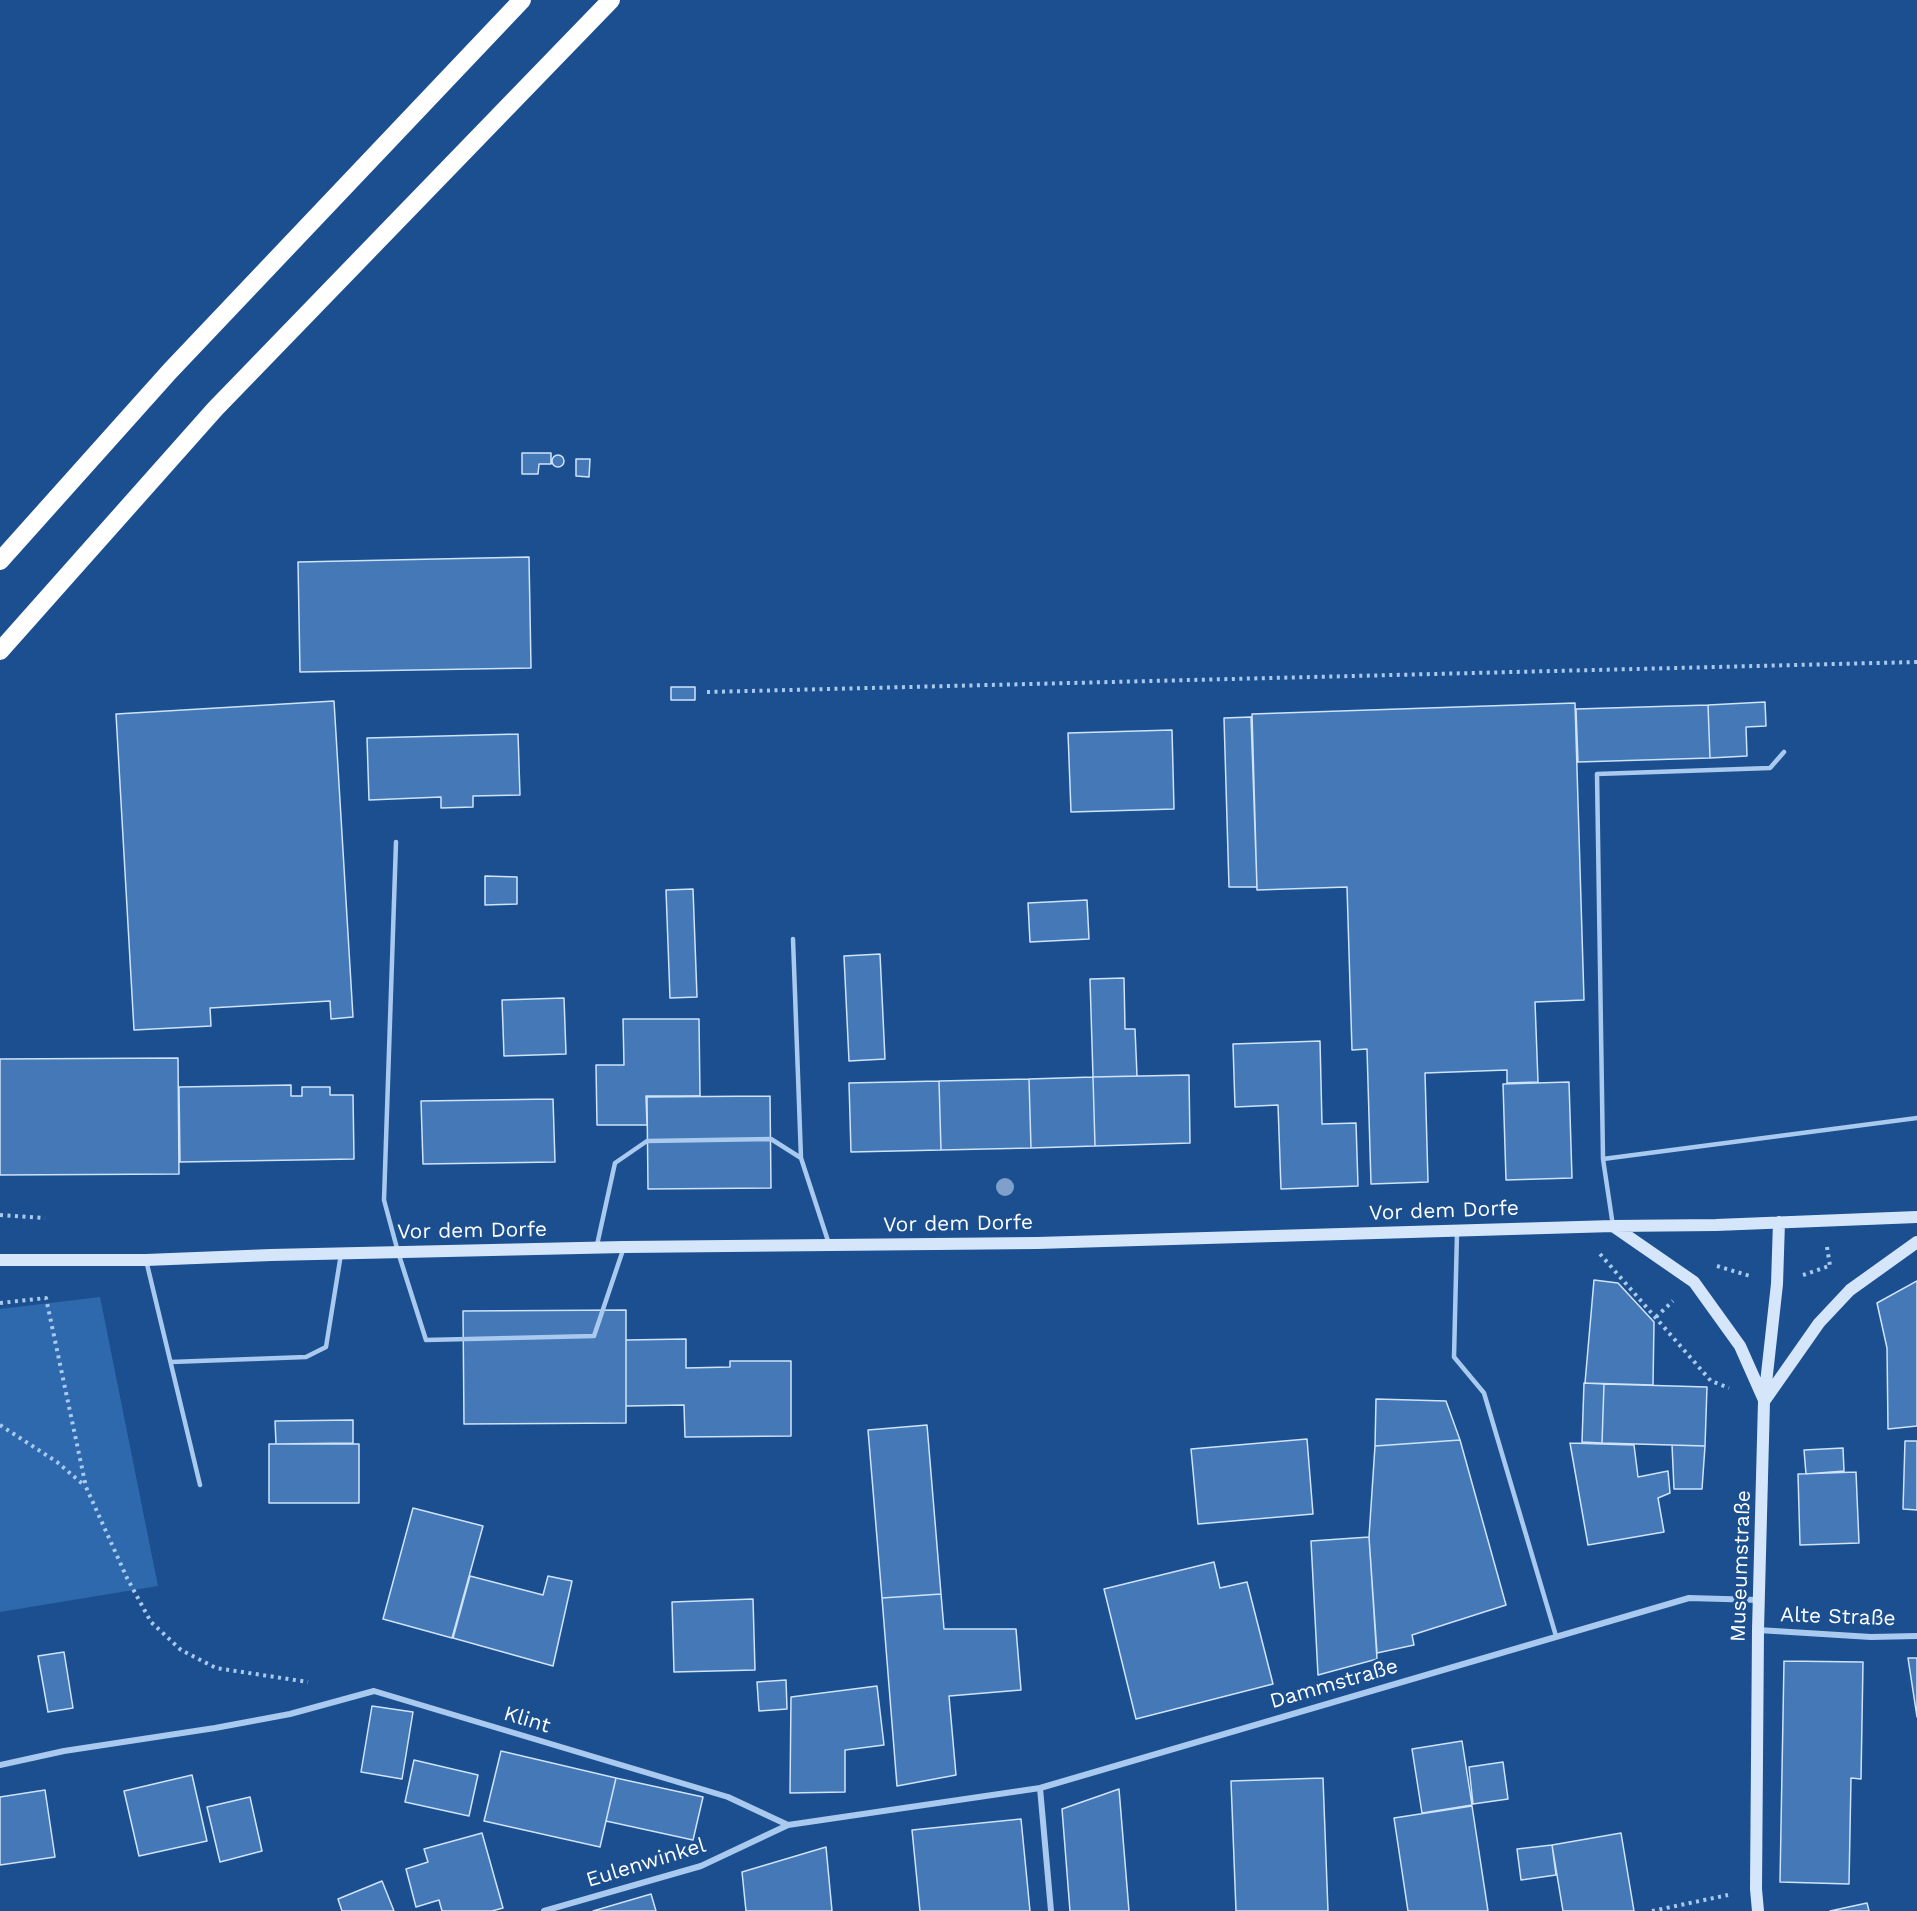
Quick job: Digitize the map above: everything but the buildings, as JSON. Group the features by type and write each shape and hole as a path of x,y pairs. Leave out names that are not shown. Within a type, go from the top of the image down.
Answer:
{"highway":[{"path":"0,561 170,370 522,0"},
{"path":"0,651 215,409 612,0"}],"main road":[{"name":"Vor dem Dorfe","path":"0,1260 146,1260 624,1247 1037,1243 1917,1217"},
{"name":"Museumstraße","path":"1758,1911 1756,1889 1758,1630 1764,1401 1777,1284 1779,1222"},
{"path":"1613,1226 1694,1282 1740,1346 1764,1401"},
{"path":"1764,1401 1818,1323 1850,1290 1917,1242"}],"street":[{"name":"Dammstraße","path":"1040,1788 1689,1598 1760,1600"},
{"name":"Alte Straße","path":"1758,1630 1871,1637 1917,1636"},
{"name":"Klint","path":"0,1765 64,1750 214,1728 290,1714 374,1691 728,1797 788,1825"},
{"path":"788,1825 1040,1788 1052,1911"},
{"name":"Eulenwinkel","path":"544,1911 701,1866 788,1825"}],"lane":[{"path":"1613,1226 1603,1159 1597,774 1770,768 1784,752"},
{"path":"396,842 384,1200 426,1340 594,1336 624,1247"},
{"path":"793,939 801,1158 829,1245"},
{"path":"1603,1159 1917,1118"},
{"path":"596,1248 615,1163 647,1141 771,1139 801,1158"},
{"path":"1458,1231 1454,1357 1484,1393 1556,1636"},
{"path":"171,1362 306,1357 326,1347 341,1254"},
{"path":"146,1260 200,1485"}],"path":[{"path":"707,692 1917,662"},
{"path":"0,1215 45,1218"},
{"path":"1824,1221 1829,1266 1850,1290"},
{"path":"1576,1227 1711,1381 1764,1401"},
{"path":"1656,1317 1714,1265 1777,1284 1829,1266"},
{"path":"0,1303 46,1298 86,1487 127,1578 151,1622 181,1650 216,1668 315,1683"},
{"path":"0,1425 57,1462 86,1487"},
{"path":"1652,1911 1756,1889"}],"shaded area":[{"path":"100,1297 158,1586 0,1612 0,1309"}]}
